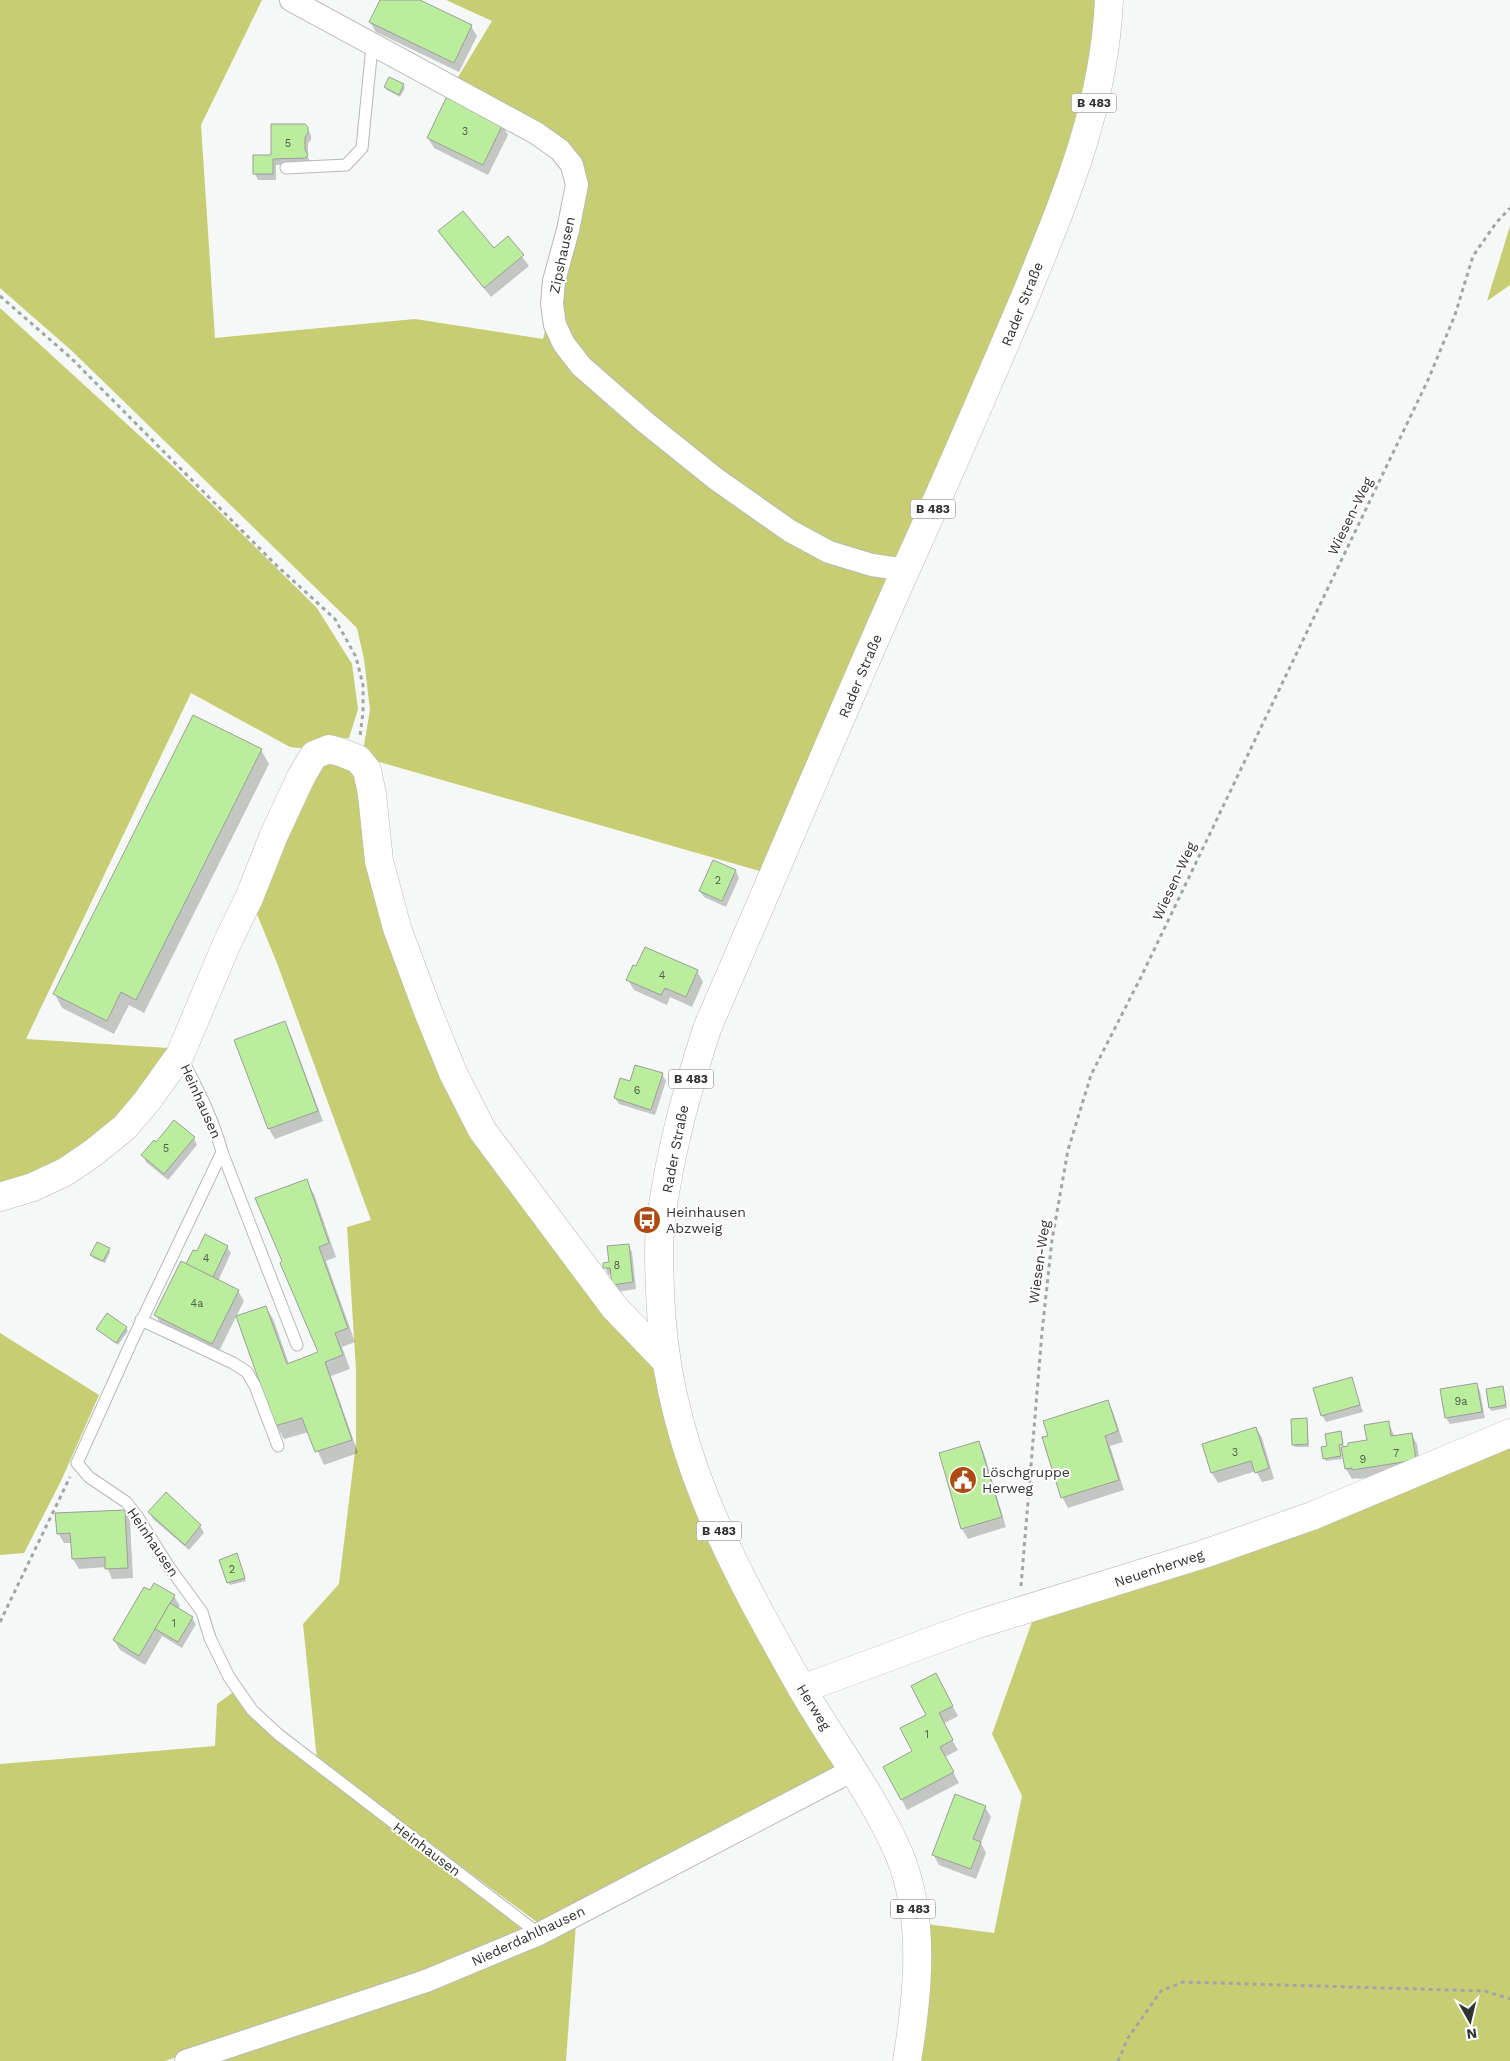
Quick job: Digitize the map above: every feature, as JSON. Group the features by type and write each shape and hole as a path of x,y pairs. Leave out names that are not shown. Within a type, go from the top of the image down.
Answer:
{"main road":[{"name":"Rader Straße","path":"666,1362 661,1322 659,1252 661,1219 682,1108 708,1026 996,367 1067,194 1085,141 1101,78 1106,53 1109,0"},
{"path":"0,1197 33,1187 65,1172 93,1153 142,1108 180,1055 227,943 249,898 274,835 301,777 314,755 329,749 358,759 367,770 372,794 379,861 397,928 453,1073 482,1130 614,1307 666,1362"},
{"name":"Herweg","path":"666,1362 680,1429 696,1478 742,1579 802,1689 880,1815 900,1856 916,1923 918,1964 916,2002 907,2061"},
{"name":"Neuenherweg","path":"802,1689 975,1625 1204,1554 1312,1516 1510,1433"}],"street":[{"name":"Zipshausen","path":"291,0 536,134 560,150 572,165 578,185 554,281 552,304 555,325 564,344 581,366 645,422 716,479 790,531 829,552 872,565 906,570"},
{"name":"Niederdahlhausen","path":"186,2061 426,1981 539,1934 853,1770"}],"lane":[{"path":"286,168 346,165 362,148 372,46"},
{"name":"Heinhausen","path":"180,1055 200,1094 216,1131 222,1152 141,1320 77,1463 89,1477 126,1502 137,1516 169,1567 202,1612 210,1638 229,1676 252,1710 298,1750 539,1934"},
{"path":"222,1152 297,1345"},
{"path":"141,1320 233,1363 247,1372 255,1386 278,1446"}],"path":[{"name":"Wiesen-Weg","path":"1021,1612 1020,1595 1028,1497 1052,1240 1068,1150 1091,1075 1141,977 1428,380 1456,315 1473,256 1496,223 1510,208"},
{"path":"0,296 71,358 275,564 335,619 356,657 363,685 363,712 358,759"},
{"path":"0,1622 77,1463"},
{"path":"1118,2061 1128,2038 1161,1991 1183,1982 1485,1991 1510,1999"}],"green space":[{"path":"0,0 262,0 201,125 215,338 415,319 543,339 552,305 575,164 452,87 492,21 446,0 1105,0 1080,140 770,874 362,757 370,710 364,659 357,628 72,351 0,288"},
{"path":"1510,226 1510,285 1487,301"},
{"path":"0,308 176,469 317,608 352,664 358,709 349,738 328,740 311,749 290,747 191,693 26,1039 168,1048 162,1067 92,1147 0,1192"},
{"path":"316,757 357,763 451,1074 663,1367 668,1396 847,1768 545,1928 317,1760 303,1624 339,1584 356,1443 356,1370 347,1227 371,1220 277,963 252,902"},
{"path":"0,1333 99,1395 61,1481 24,1553 0,1555"},
{"path":"1510,1440 1510,2061 911,2061 919,1923 994,1933 1022,1796 992,1734 1033,1619 1324,1526"},
{"path":"235,1691 530,1934 165,2061 0,2061 0,1764 215,1746 217,1704"},
{"path":"576,1924 566,2061 202,2061"}],"building":[{"path":"380,0 420,0 472,25 454,63 369,22"},
{"path":"389,77 404,84 399,95 384,87"},
{"path":"447,96 503,124 483,165 427,138"},
{"path":"271,124 305,124 308,127 308,133 305,137 305,150 308,155 305,158 273,159 273,174 253,174 253,155 271,155"},
{"path":"463,211 494,248 508,236 524,255 484,288 438,231"},
{"path":"193,715 262,749 136,1000 121,992 107,1021 53,994"},
{"path":"713,860 736,870 722,901 699,891"},
{"path":"645,947 698,970 686,997 665,988 661,995 626,980 633,965 636,966"},
{"path":"285,1021 318,1111 268,1129 234,1040"},
{"path":"635,1065 663,1073 651,1110 614,1098 620,1078 630,1081"},
{"path":"174,1120 195,1137 164,1174 141,1155 154,1140 156,1142"},
{"path":"307,1179 329,1243 319,1247 348,1328 335,1333 343,1355 325,1362 352,1440 315,1452 302,1418 275,1426 236,1316 266,1306 287,1364 318,1352 255,1198"},
{"path":"205,1234 228,1246 213,1277 186,1264 193,1250 197,1251"},
{"path":"97,1242 110,1248 103,1261 90,1255"},
{"path":"629,1244 633,1282 612,1285 610,1268 603,1268 603,1263 609,1262 607,1246"},
{"path":"181,1261 239,1290 212,1344 154,1315"},
{"path":"107,1313 127,1327 116,1343 96,1329"},
{"path":"1352,1377 1360,1405 1321,1416 1313,1388"},
{"path":"1477,1383 1482,1412 1445,1418 1440,1389"},
{"path":"1503,1386 1506,1405 1489,1408 1486,1389"},
{"path":"1108,1400 1118,1431 1105,1436 1119,1480 1061,1498 1042,1437 1048,1436 1043,1421"},
{"path":"1307,1418 1308,1444 1292,1445 1291,1419"},
{"path":"1389,1421 1391,1436 1412,1433 1416,1460 1352,1470 1352,1468 1345,1469 1341,1447 1348,1446 1348,1443 1367,1440 1364,1425"},
{"path":"1256,1427 1269,1468 1255,1473 1251,1461 1211,1473 1202,1444"},
{"path":"1341,1431 1343,1444 1339,1445 1341,1456 1323,1459 1321,1447 1327,1446 1325,1434"},
{"path":"979,1441 1002,1517 961,1529 939,1453"},
{"path":"166,1492 201,1525 185,1545 148,1512"},
{"path":"125,1510 128,1568 105,1569 105,1557 72,1559 70,1533 57,1534 55,1513"},
{"path":"237,1553 245,1578 227,1583 219,1560"},
{"path":"154,1583 175,1595 139,1656 113,1640 144,1587 150,1590"},
{"path":"170,1603 193,1617 178,1642 155,1629"},
{"path":"936,1673 953,1706 939,1713 953,1740 940,1747 954,1772 901,1800 883,1767 912,1751 900,1728 926,1715 911,1686"},
{"path":"955,1794 986,1806 973,1839 981,1842 971,1869 932,1855"}],"place":[{"name":"Heinhausen Abzweig","path":"647,1220"},
{"name":"Löschgruppe Herweg","path":"963,1480"}]}
